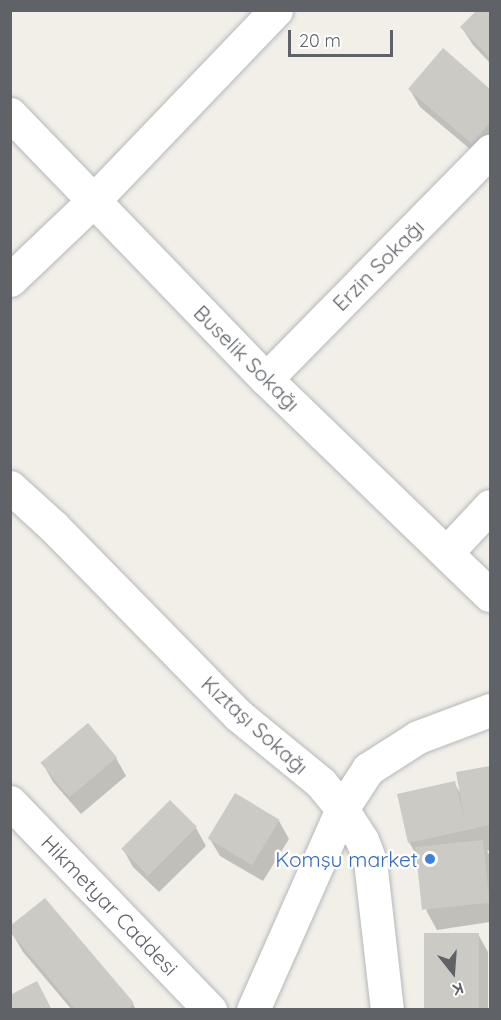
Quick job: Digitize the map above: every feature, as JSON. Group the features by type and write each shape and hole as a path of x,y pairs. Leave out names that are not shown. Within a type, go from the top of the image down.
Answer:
{"street":[{"path":"10,280 94,200 276,10"},
{"name":"Buselik Sokağı","path":"10,114 266,379 490,595"},
{"name":"Erzin Sokağı","path":"266,379 490,151"},
{"name":"Kıztaşı Sokağı","path":"10,487 54,527 238,715 321,783 342,809 362,840 370,861 387,1010"},
{"path":"447,552 490,506"},
{"path":"253,1010 342,809 368,769 418,737 490,710"},
{"name":"Hikmetyar Caddesi","path":"10,802 210,1010"}],"building":[{"path":"477,10 490,10 490,58 460,27"},
{"path":"443,48 490,89 490,122 472,144 408,89"},
{"path":"88,723 117,757 69,797 41,763"},
{"path":"490,766 490,825 408,843 397,794 455,781 464,818 456,772"},
{"path":"235,793 280,820 252,865 208,838"},
{"path":"170,800 197,827 148,876 121,849"},
{"path":"483,840 490,903 422,910 415,847"},
{"path":"45,898 134,1003 127,1010 76,1010 10,932 10,926"},
{"path":"424,933 479,933 479,1010 424,1010"},
{"path":"37,981 52,1010 10,1010 10,995"}],"place":[{"name":"Komşu market","path":"430,859"}]}
